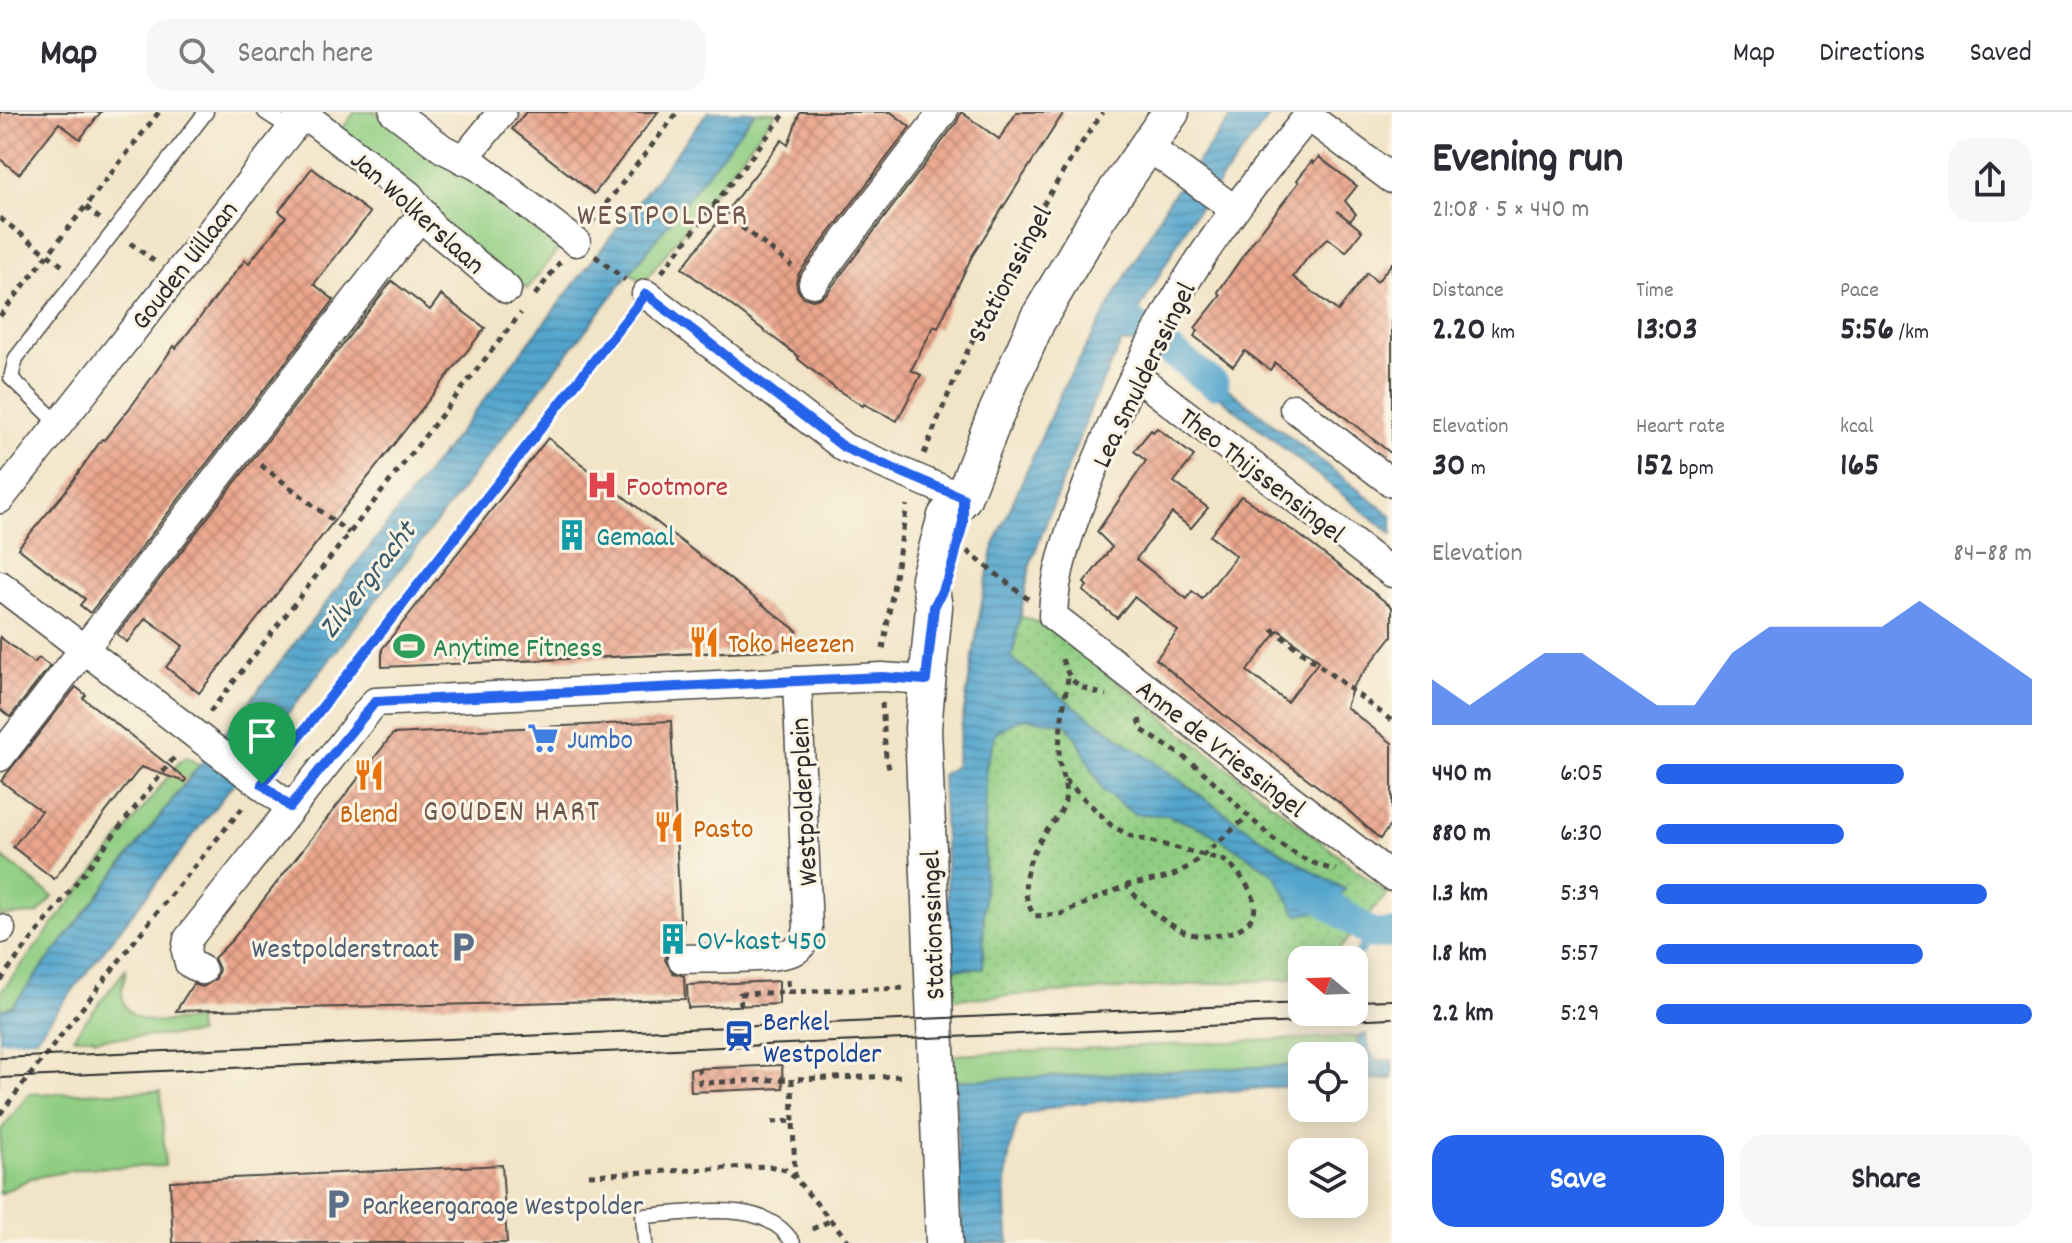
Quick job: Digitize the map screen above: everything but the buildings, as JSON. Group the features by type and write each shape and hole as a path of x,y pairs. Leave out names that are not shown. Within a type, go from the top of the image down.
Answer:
{"street":[{"name":"Jan Wolkerslaan","path":"394,112 443,149 479,167 584,247"},
{"path":"463,160 502,112"},
{"path":"813,283 943,112"},
{"name":"Stationssingel","path":"944,1243 923,728 934,607 929,578 946,516 963,498 1037,321 1097,219 1167,113"},
{"name":"Lea Smulderssingel","path":"1042,609 1053,591 1078,510 1135,375 1224,202 1308,116 1392,179"},
{"name":"Jan Wolkerslaan","path":"290,128 303,120 314,122 409,195 433,228 507,289"},
{"name":"Gouden Uillaan","path":"0,499 290,128"},
{"path":"1147,146 1224,202"},
{"path":"0,757 423,213"},
{"path":"639,289 845,448 963,498"},
{"name":"Theo Thijssensingel","path":"1135,375 1392,573"},
{"path":"1294,408 1392,483"},
{"path":"0,585 290,807"},
{"name":"Anne de Vriessingel","path":"1042,609 1392,877"},
{"path":"202,970 189,963 186,951 188,939 375,702 882,677 926,680"},
{"name":"Westpolderplein","path":"779,954 796,950 805,941 808,928 797,681"},
{"path":"682,959 779,954"}],"lane":[{"path":"58,423 11,378 16,358 206,112"},
{"path":"265,112 290,128"},
{"path":"645,1243 643,1216 724,1212 749,1213 770,1219 787,1233 793,1243"}],"path":[{"path":"0,316 159,112"},
{"path":"0,980 201,738 349,533 584,247 678,112"},
{"path":"0,1114 639,289 713,205 786,112"},
{"name":"Stationssingel","path":"882,677 883,645 896,562 915,477 955,376 1031,225 1103,112"},
{"path":"713,205 813,283"},
{"path":"0,218 77,277"},
{"path":"584,247 639,289"},
{"path":"240,448 349,533"},
{"path":"981,564 1042,609"},
{"path":"1272,629 1392,721"},
{"path":"1068,678 1059,761 1065,800 1055,821 1035,847 1029,863 1025,893 1029,909 1035,916 1061,914 1127,885 1170,877 1193,864 1245,819"},
{"path":"1064,779 1112,826 1152,844 1203,854 1236,868 1255,898 1255,912 1251,922 1238,929 1213,935 1187,932 1136,898 1127,885"},
{"path":"779,954 788,963 789,992"},
{"path":"741,1006 740,994 904,988"},
{"path":"699,1067 700,1083 907,1076"},
{"path":"792,1079 795,1178"},
{"path":"772,1122 793,1121"},
{"path":"589,1175 769,1166 786,1170 850,1243"},
{"path":"812,1229 832,1220"}],"green space":[{"path":"355,112 376,112 451,169 476,175 563,243 527,289 442,222 342,129"},
{"path":"755,112 776,112 643,283 629,272"},
{"path":"1011,612 1050,628 1387,894 1342,946 1288,946 1288,979 952,999 951,969 983,969 986,766"},
{"path":"187,757 199,765 13,1005 0,1011 0,993 180,761"},
{"path":"0,855 53,897 38,914 0,916"},
{"path":"126,969 122,994 131,1014 140,1019 163,1022 197,1019 198,1034 94,1039 73,1037"},
{"path":"1357,1036 1358,1042 1288,1042 1288,1066 955,1081 954,1055"},
{"path":"161,1091 165,1166 87,1168 31,1178 0,1194 0,1131 29,1094"}],"water":[{"name":"Zilvergracht","path":"708,112 755,112 0,1084 0,1011 13,1005"},
{"path":"1235,112 1273,112 1190,221 1138,313 1146,323 1136,342 1121,343 1094,400 1031,562 1012,658 1067,701 1251,831 1345,889 1330,910 1297,915 1275,875 1240,851 1203,829 1167,815 1134,814 1103,791 1066,724 1023,718 996,732 986,766 983,969 951,969 942,775 955,766 994,545 1062,390 1168,201"},
{"path":"1183,354 1392,516 1392,534 1180,366"},
{"path":"1367,1034 1369,1048 1377,1060 1392,1060 1392,1079 1368,1080 1368,1042 1358,1042 1357,1036"},
{"path":"1288,1066 1288,1086 1066,1104 1020,1116 1010,1148 1006,1179 1009,1243 962,1243 955,1081"}],"pier":[{"path":"39,1039 3,1086 0,1088 0,1041"}],"waterway":[{"path":"1131,322 1214,384"},
{"path":"1299,883 1372,934 1392,934"},
{"path":"1364,946 1372,934"}],"tram line":[{"path":"1368,1001 1392,1000"},
{"path":"0,1058 1288,1004"},
{"path":"0,1078 1392,1018"}],"place":[{"name":"Footmore","path":"602,485"},
{"name":"Gemaal","path":"572,535"},
{"name":"Toko Heezen","path":"704,642"},
{"name":"Anytime Fitness","path":"409,646"},
{"name":"Jumbo","path":"543,738"},
{"name":"Blend","path":"369,775"},
{"name":"Pasto","path":"669,827"},
{"name":"OV-kast 450","path":"673,939"},
{"name":"Westpolderstraat","path":"463,947"},
{"name":"Berkel Westpolder","path":"739,1036"},
{"name":"Parkeergarage Westpolder","path":"338,1204"}],"district":[{"name":"WESTPOLDER","path":"663,213"},
{"name":"GOUDEN HART","path":"512,810"}],"route":[{"path":"646,294 845,448 963,498 963,523 953,563 934,607 926,680 882,677 375,702 290,807 262,784 646,294"}]}
